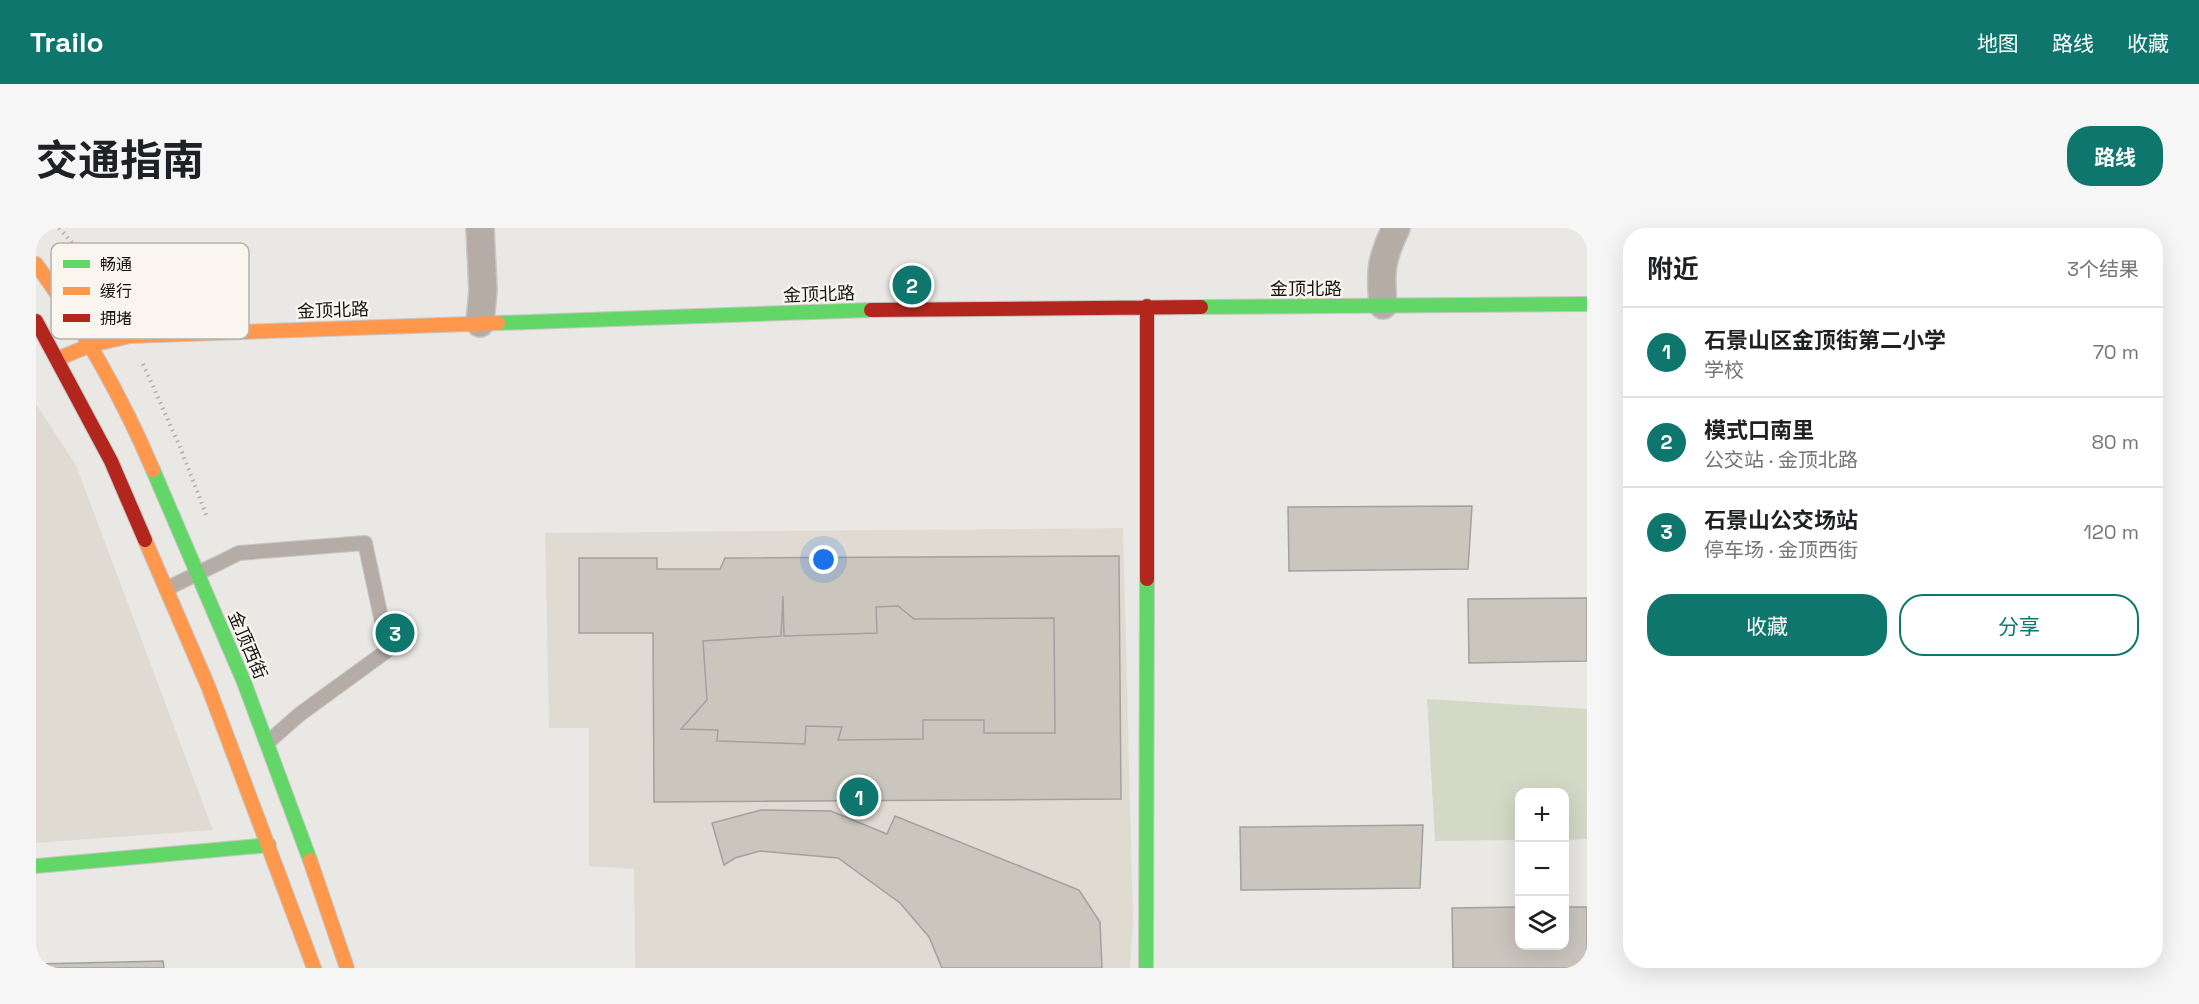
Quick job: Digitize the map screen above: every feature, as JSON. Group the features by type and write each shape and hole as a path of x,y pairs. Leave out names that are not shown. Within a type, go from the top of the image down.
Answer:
{"main road":[{"name":"金顶西街","path":"36,264 51,286"},
{"name":"金顶北路","path":"249,332 913,309 1587,304"},
{"path":"1146,968 1147,306"},
{"path":"36,321 111,461 208,686 314,968"},
{"name":"金顶西街","path":"87,339 146,454 244,682 346,968"},
{"name":"金顶北路","path":"57,359 91,345 117,339"},
{"path":"36,866 269,845"}],"street":[{"path":"480,228 483,290 480,323"},
{"path":"1383,305 1380,280 1384,254 1396,228"}],"lane":[{"path":"166,589 239,553 365,543 388,650 300,714 267,743"}],"shaded area":[{"path":"36,404 76,465 213,830 36,843"},
{"path":"1123,528 1133,922 1130,968 635,968 634,869 589,866 589,728 549,728 545,533"}],"green space":[{"path":"1427,699 1587,709 1587,839 1569,840 1569,788 1515,788 1515,840 1435,841"}],"building":[{"path":"1472,506 1468,569 1289,571 1288,507"},
{"path":"1119,556 1121,799 654,802 653,633 579,633 579,558 657,558 657,569 720,569 725,558"},
{"path":"783,596 784,636 877,633 876,607 898,606 914,619 1054,618 1055,733 984,733 984,720 923,720 923,739 838,740 842,727 806,726 805,744 717,741 718,730 681,729 707,700 703,641 781,636"},
{"path":"1587,598 1587,661 1469,663 1468,599"},
{"path":"761,810 831,811 887,834 895,816 1079,890 1100,922 1102,968 942,968 929,937 900,903 838,858 760,851 735,858 724,865 712,823"},
{"path":"1423,825 1420,888 1241,890 1240,827"},
{"path":"1515,907 1515,950 1569,950 1569,907 1587,907 1587,968 1453,968 1452,908"},
{"path":"163,961 164,968 36,968 36,964"}],"traffic: fast":[{"path":"1201,307 1587,304"},
{"path":"498,323 871,310"},
{"path":"153,470 244,682 310,860"},
{"path":"1146,968 1147,579"},
{"path":"36,866 269,845"}],"traffic: slow":[{"path":"36,264 51,286"},
{"path":"249,332 498,323"},
{"path":"85,339 128,416 153,470"},
{"path":"57,359 91,345 117,339"},
{"path":"145,540 208,686 314,968"},
{"path":"310,860 347,968"}],"traffic: jam":[{"path":"1147,306 1147,579"},
{"path":"871,310 1201,307"},
{"path":"36,321 111,461 145,540"}],"place":[{"name":"模式口南里","path":"912,285"},
{"name":"石景山公交场站","path":"395,633"},
{"name":"石景山区金顶街第二小学","path":"859,797"}]}
